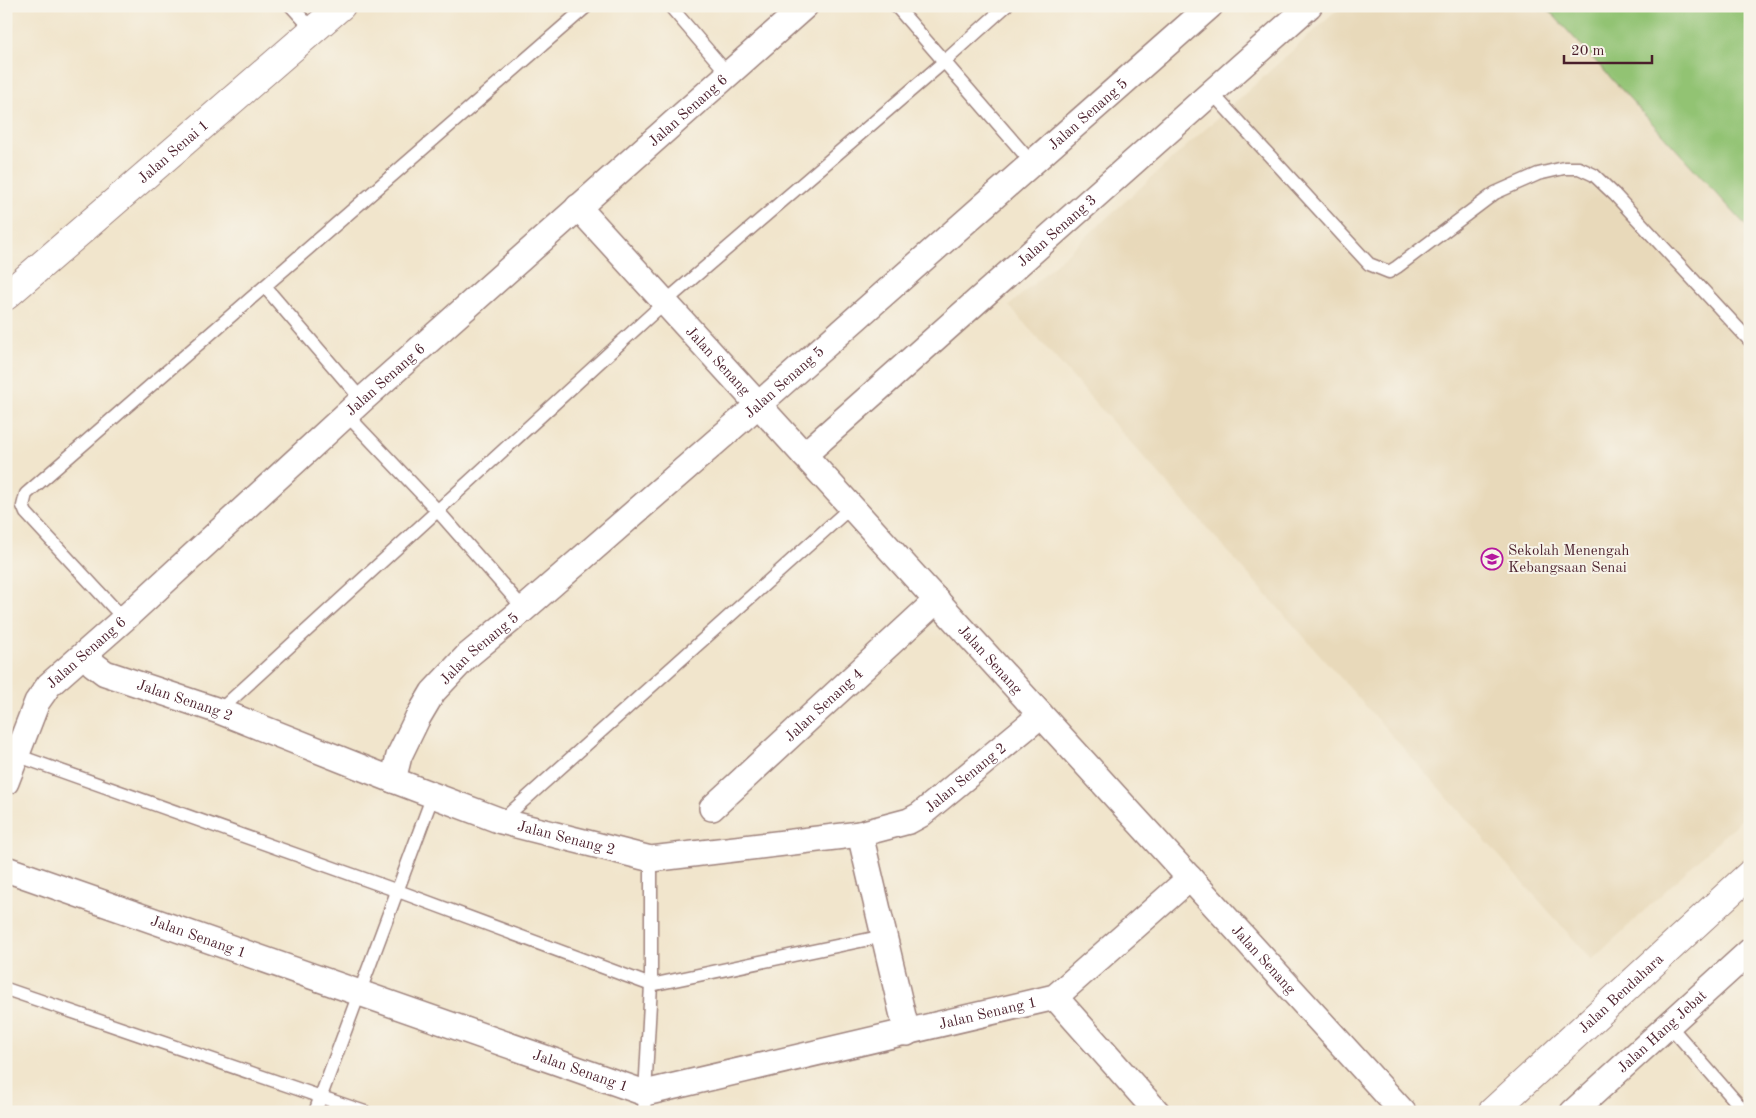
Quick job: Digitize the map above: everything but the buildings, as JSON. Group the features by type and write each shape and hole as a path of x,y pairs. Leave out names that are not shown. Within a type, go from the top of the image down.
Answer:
{"street":[{"name":"Jalan Senai 1","path":"6,296 341,6"},
{"name":"Jalan Senang 6","path":"6,782 37,702 49,685 124,619 354,407 805,6"},
{"name":"Jalan Senang 5","path":"393,780 398,756 433,692 466,657 524,609 758,405 1210,6"},
{"name":"Jalan Senang 3","path":"804,455 1309,6"},
{"name":"Jalan Senang","path":"578,207 1403,1112"},
{"name":"Jalan Senang 4","path":"712,808 937,600"},
{"name":"Jalan Senang 2","path":"85,654 93,664 105,673 219,711 501,821 651,859 860,834 908,821 920,815 1041,716"},
{"path":"860,834 907,1033"},
{"name":"Jalan Senang 1","path":"6,869 359,993 644,1103 907,1033 1055,997 1190,878"},
{"name":"Jalan Bendahara","path":"1492,1112 1750,874"},
{"name":"Jalan Hang Jebat","path":"1573,1112 1750,951"},
{"path":"1055,997 1157,1112"}],"lane":[{"path":"291,6 313,30"},
{"path":"124,619 26,513 23,506 26,494 587,6"},
{"path":"670,6 728,74"},
{"path":"896,6 1032,163"},
{"path":"219,711 665,302 945,61 1006,6"},
{"path":"1212,93 1369,264 1382,270 1389,272 1397,267 1495,193 1538,174 1564,168 1579,168 1594,175 1615,195 1750,341"},
{"path":"265,288 354,407 437,510 524,609"},
{"path":"501,821 851,507"},
{"path":"16,755 398,891 651,986 884,936"},
{"path":"315,1112 434,795"},
{"path":"644,1103 651,986 651,859"},
{"path":"6,990 365,1112"},
{"path":"1669,1025 1745,1112"}],"shaded area":[{"name":"Sekolah Menengah Kebangsaan Senai","path":"1342,6 1545,6 1750,230 1750,811 1592,960 1009,306"}],"green space":[{"path":"1545,6 1750,6 1750,230"}],"place":[{"name":"Sekolah Menengah Kebangsaan Senai","path":"1492,559"}]}
